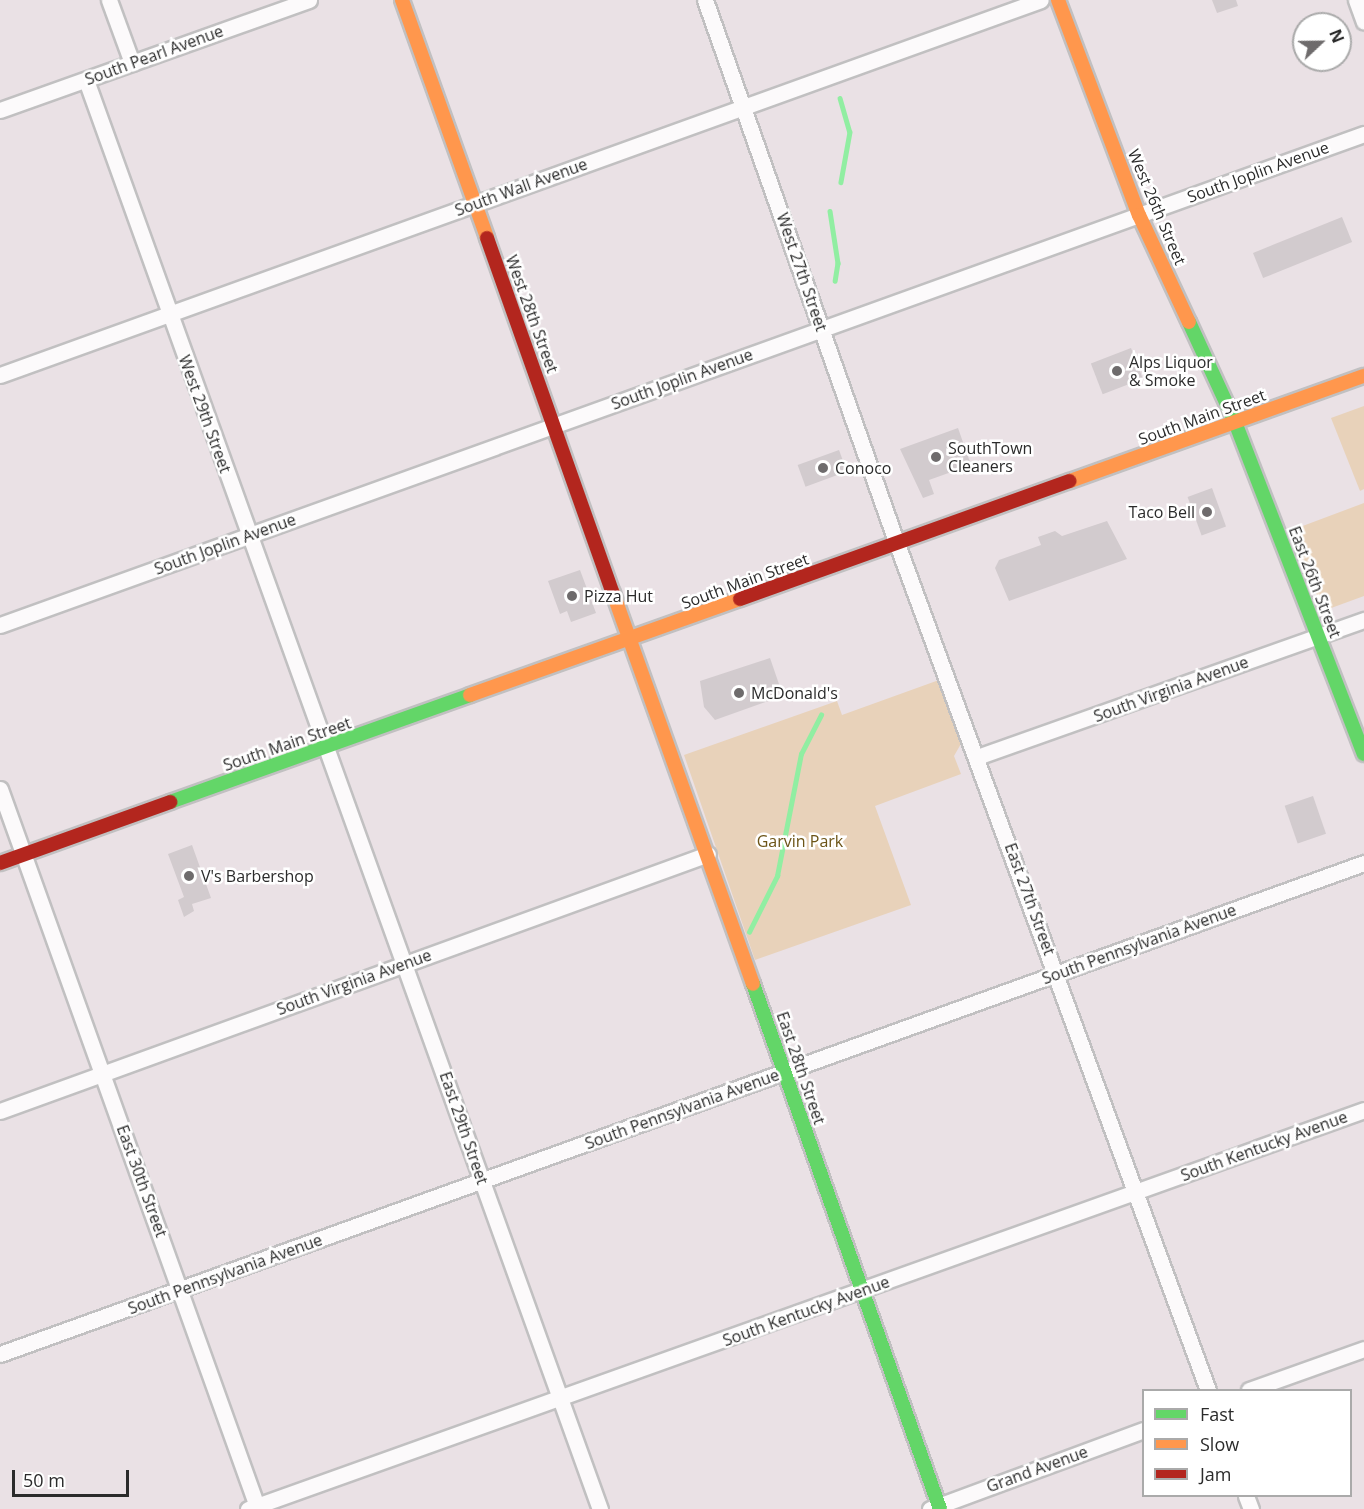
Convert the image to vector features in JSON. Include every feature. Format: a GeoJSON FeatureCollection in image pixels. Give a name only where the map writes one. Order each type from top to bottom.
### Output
{"type":"FeatureCollection","features":[{"type":"Feature","properties":{"kind":"street"},"geometry":{"type":"LineString","coordinates":[[109,0],[132,63]]}},
{"type":"Feature","properties":{"kind":"street","name":"South Pearl Avenue"},"geometry":{"type":"LineString","coordinates":[[0,110],[309,0]]}},
{"type":"Feature","properties":{"kind":"street","name":"West 28th Street"},"geometry":{"type":"LineString","coordinates":[[402,0],[631,639]]}},
{"type":"Feature","properties":{"kind":"street","name":"West 27th Street"},"geometry":{"type":"LineString","coordinates":[[705,0],[897,544]]}},
{"type":"Feature","properties":{"kind":"street","name":"South Wall Avenue"},"geometry":{"type":"LineString","coordinates":[[0,375],[1041,0]]}},
{"type":"Feature","properties":{"kind":"street","name":"West 26th Street"},"geometry":{"type":"LineString","coordinates":[[1058,0],[1139,215],[1235,422]]}},
{"type":"Feature","properties":{"kind":"street"},"geometry":{"type":"LineString","coordinates":[[1356,0],[1364,22]]}},
{"type":"Feature","properties":{"kind":"street","name":"West 29th Street"},"geometry":{"type":"LineString","coordinates":[[86,80],[327,748]]}},
{"type":"Feature","properties":{"kind":"street","name":"South Joplin Avenue"},"geometry":{"type":"LineString","coordinates":[[0,626],[1364,134]]}},
{"type":"Feature","properties":{"kind":"street","name":"South Main Street"},"geometry":{"type":"LineString","coordinates":[[0,863],[1364,376]]}},
{"type":"Feature","properties":{"kind":"street","name":"East 26th Street"},"geometry":{"type":"LineString","coordinates":[[1235,422],[1364,754]]}},
{"type":"Feature","properties":{"kind":"street","name":"East 27th Street"},"geometry":{"type":"LineString","coordinates":[[897,544],[1058,974],[1208,1389]]}},
{"type":"Feature","properties":{"kind":"street","name":"South Virginia Avenue"},"geometry":{"type":"LineString","coordinates":[[977,757],[1364,620]]}},
{"type":"Feature","properties":{"kind":"street","name":"East 28th Street"},"geometry":{"type":"LineString","coordinates":[[631,639],[862,1291],[936,1508]]}},
{"type":"Feature","properties":{"kind":"street","name":"East 29th Street"},"geometry":{"type":"LineString","coordinates":[[327,748],[600,1509]]}},
{"type":"Feature","properties":{"kind":"street","name":"East 30th Street"},"geometry":{"type":"LineString","coordinates":[[0,789],[181,1290],[254,1508]]}},
{"type":"Feature","properties":{"kind":"street","name":"South Virginia Avenue"},"geometry":{"type":"LineString","coordinates":[[0,1111],[708,854]]}},
{"type":"Feature","properties":{"kind":"street","name":"South Pennsylvania Avenue"},"geometry":{"type":"LineString","coordinates":[[0,1354],[1364,863]]}},
{"type":"Feature","properties":{"kind":"street","name":"South Kentucky Avenue"},"geometry":{"type":"LineString","coordinates":[[254,1508],[1364,1110]]}},
{"type":"Feature","properties":{"kind":"street"},"geometry":{"type":"LineString","coordinates":[[1252,1389],[1364,1348]]}},
{"type":"Feature","properties":{"kind":"street","name":"Grand Avenue"},"geometry":{"type":"LineString","coordinates":[[936,1508],[1142,1430]]}},
{"type":"Feature","properties":{"kind":"green space"},"geometry":{"type":"Polygon","coordinates":[[[1364,406],[1364,489],[1360,491],[1331,418],[1364,406]]]}},
{"type":"Feature","properties":{"kind":"green space"},"geometry":{"type":"Polygon","coordinates":[[[1364,503],[1364,596],[1323,611],[1292,530],[1364,503]]]}},
{"type":"Feature","properties":{"kind":"green space","name":"Garvin Park"},"geometry":{"type":"Polygon","coordinates":[[[939,680],[962,742],[954,756],[961,774],[875,806],[911,905],[755,960],[684,755],[837,701],[842,715],[939,680]]]}},
{"type":"Feature","properties":{"kind":"building"},"geometry":{"type":"Polygon","coordinates":[[[1212,0],[1236,0],[1238,6],[1217,13],[1212,0]]]}},
{"type":"Feature","properties":{"kind":"building"},"geometry":{"type":"Polygon","coordinates":[[[1342,217],[1352,242],[1263,278],[1253,253],[1342,217]]]}},
{"type":"Feature","properties":{"kind":"building","name":"Alps Liquor & Smoke"},"geometry":{"type":"Polygon","coordinates":[[[1131,348],[1143,379],[1103,394],[1091,363],[1131,348]]]}},
{"type":"Feature","properties":{"kind":"building","name":"SouthTown Cleaners"},"geometry":{"type":"Polygon","coordinates":[[[958,428],[971,465],[929,480],[934,494],[923,498],[900,449],[958,428]]]}},
{"type":"Feature","properties":{"kind":"building","name":"Conoco"},"geometry":{"type":"Polygon","coordinates":[[[839,450],[847,472],[806,487],[798,465],[839,450]]]}},
{"type":"Feature","properties":{"kind":"building","name":"Taco Bell"},"geometry":{"type":"Polygon","coordinates":[[[1212,488],[1226,527],[1202,535],[1188,497],[1212,488]]]}},
{"type":"Feature","properties":{"kind":"building"},"geometry":{"type":"Polygon","coordinates":[[[1107,521],[1127,559],[1009,601],[995,568],[999,560],[1041,545],[1038,537],[1055,531],[1062,536],[1107,521]]]}},
{"type":"Feature","properties":{"kind":"building","name":"Pizza Hut"},"geometry":{"type":"Polygon","coordinates":[[[580,570],[596,613],[571,622],[567,611],[560,614],[548,581],[580,570]]]}},
{"type":"Feature","properties":{"kind":"building","name":"McDonald's"},"geometry":{"type":"Polygon","coordinates":[[[770,658],[780,687],[777,698],[715,720],[704,707],[700,681],[770,658]]]}},
{"type":"Feature","properties":{"kind":"building"},"geometry":{"type":"Polygon","coordinates":[[[1313,796],[1326,834],[1298,844],[1285,806],[1313,796]]]}},
{"type":"Feature","properties":{"kind":"building","name":"V's Barbershop"},"geometry":{"type":"Polygon","coordinates":[[[192,845],[211,898],[192,904],[194,911],[184,917],[178,900],[184,897],[168,854],[192,845]]]}},
{"type":"Feature","properties":{"kind":"waterway"},"geometry":{"type":"LineString","coordinates":[[840,98],[850,132],[841,182]]}},
{"type":"Feature","properties":{"kind":"waterway"},"geometry":{"type":"LineString","coordinates":[[830,211],[838,263],[835,281]]}},
{"type":"Feature","properties":{"kind":"waterway"},"geometry":{"type":"LineString","coordinates":[[749,932],[777,876],[801,754],[821,715]]}},
{"type":"Feature","properties":{"kind":"traffic: fast"},"geometry":{"type":"LineString","coordinates":[[1189,322],[1235,422],[1364,754]]}},
{"type":"Feature","properties":{"kind":"traffic: fast"},"geometry":{"type":"LineString","coordinates":[[170,802],[470,695]]}},
{"type":"Feature","properties":{"kind":"traffic: fast"},"geometry":{"type":"LineString","coordinates":[[753,984],[940,1509]]}},
{"type":"Feature","properties":{"kind":"traffic: slow"},"geometry":{"type":"LineString","coordinates":[[402,0],[487,238]]}},
{"type":"Feature","properties":{"kind":"traffic: slow"},"geometry":{"type":"LineString","coordinates":[[1058,0],[1139,215],[1189,322]]}},
{"type":"Feature","properties":{"kind":"traffic: slow"},"geometry":{"type":"LineString","coordinates":[[1070,481],[1364,376]]}},
{"type":"Feature","properties":{"kind":"traffic: slow"},"geometry":{"type":"LineString","coordinates":[[613,593],[753,984]]}},
{"type":"Feature","properties":{"kind":"traffic: slow"},"geometry":{"type":"LineString","coordinates":[[470,695],[740,599]]}},
{"type":"Feature","properties":{"kind":"traffic: jam"},"geometry":{"type":"LineString","coordinates":[[487,238],[613,593]]}},
{"type":"Feature","properties":{"kind":"traffic: jam"},"geometry":{"type":"LineString","coordinates":[[740,599],[1070,481]]}},
{"type":"Feature","properties":{"kind":"traffic: jam"},"geometry":{"type":"LineString","coordinates":[[0,863],[170,802]]}},
{"type":"Feature","properties":{"kind":"place","name":"Alps Liquor & Smoke"},"geometry":{"type":"Point","coordinates":[1117,371]}},
{"type":"Feature","properties":{"kind":"place","name":"SouthTown Cleaners"},"geometry":{"type":"Point","coordinates":[936,457]}},
{"type":"Feature","properties":{"kind":"place","name":"Conoco"},"geometry":{"type":"Point","coordinates":[823,468]}},
{"type":"Feature","properties":{"kind":"place","name":"Taco Bell"},"geometry":{"type":"Point","coordinates":[1207,512]}},
{"type":"Feature","properties":{"kind":"place","name":"Pizza Hut"},"geometry":{"type":"Point","coordinates":[572,596]}},
{"type":"Feature","properties":{"kind":"place","name":"McDonald's"},"geometry":{"type":"Point","coordinates":[739,693]}},
{"type":"Feature","properties":{"kind":"place","name":"V's Barbershop"},"geometry":{"type":"Point","coordinates":[189,876]}}]}
